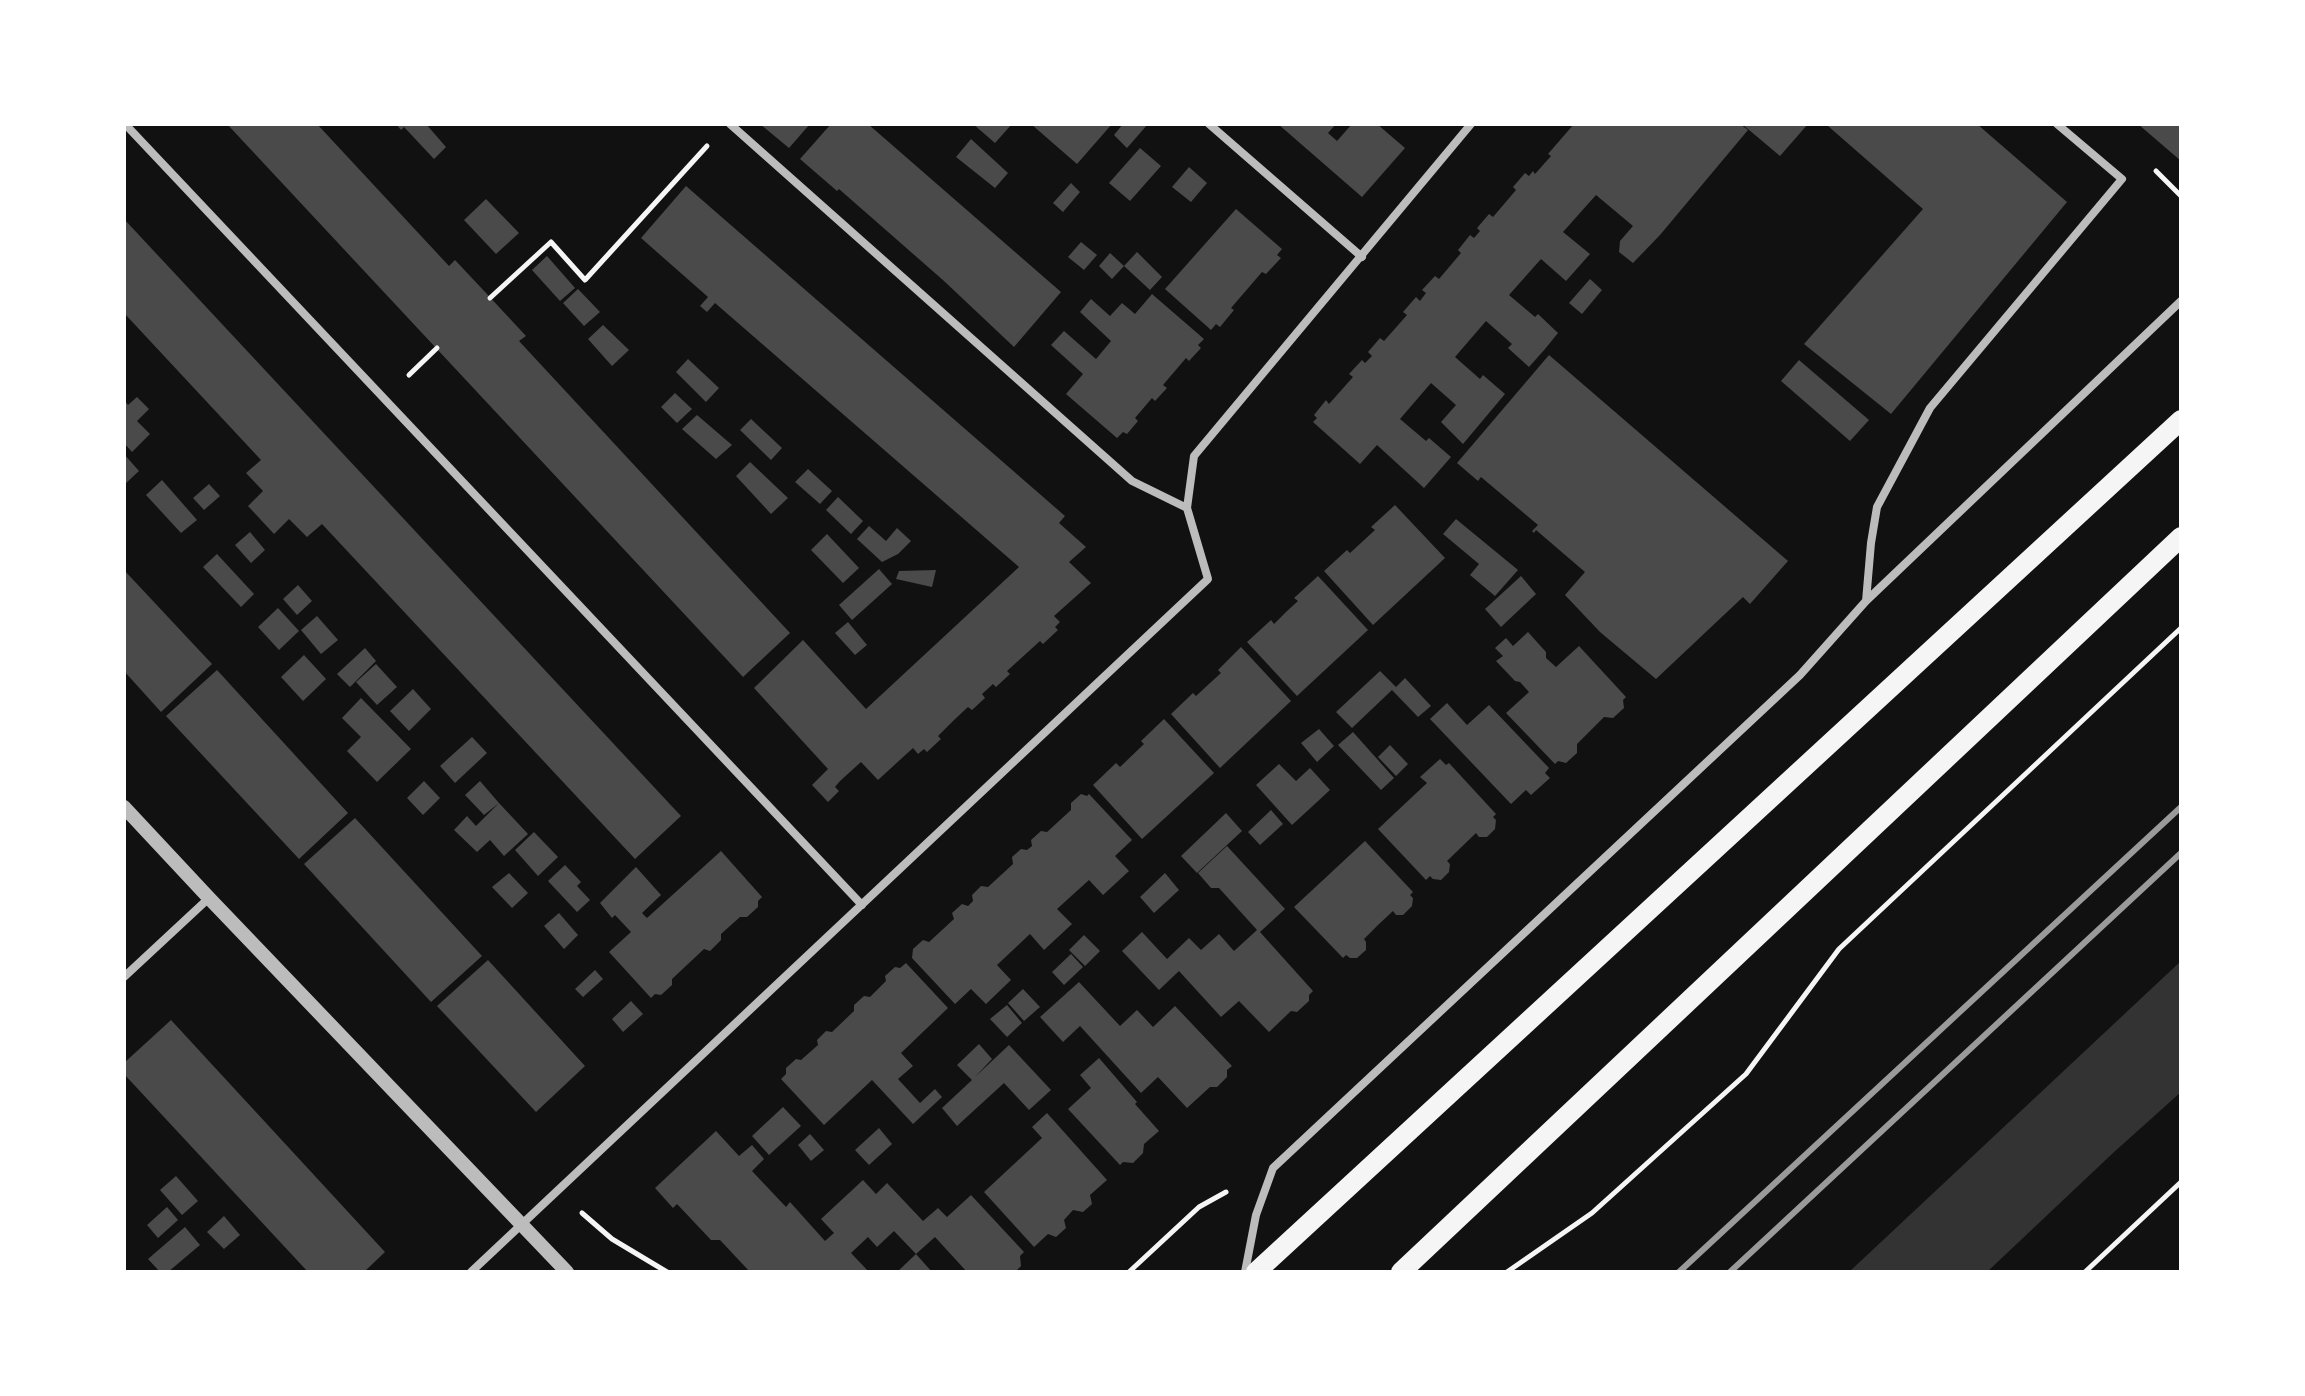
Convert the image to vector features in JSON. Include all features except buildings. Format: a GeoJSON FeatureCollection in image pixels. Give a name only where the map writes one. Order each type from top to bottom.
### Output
{"type":"FeatureCollection","features":[{"type":"Feature","properties":{"kind":"main road"},"geometry":{"type":"LineString","coordinates":[[1256,1272],[2181,420]]}},
{"type":"Feature","properties":{"kind":"main road"},"geometry":{"type":"LineString","coordinates":[[1401,1272],[2181,537]]}},
{"type":"Feature","properties":{"kind":"street"},"geometry":{"type":"LineString","coordinates":[[125,124],[862,905]]}},
{"type":"Feature","properties":{"kind":"street"},"geometry":{"type":"LineString","coordinates":[[730,124],[1132,481],[1187,508]]}},
{"type":"Feature","properties":{"kind":"street"},"geometry":{"type":"LineString","coordinates":[[1209,124],[1362,257]]}},
{"type":"Feature","properties":{"kind":"street"},"geometry":{"type":"LineString","coordinates":[[471,1272],[1208,579],[1187,508],[1194,456],[1471,124]]}},
{"type":"Feature","properties":{"kind":"street"},"geometry":{"type":"LineString","coordinates":[[1866,601],[1877,507],[1930,408],[2122,179],[2057,124]]}},
{"type":"Feature","properties":{"kind":"street"},"geometry":{"type":"LineString","coordinates":[[1245,1272],[1256,1215],[1273,1168],[1800,675],[1866,601],[2181,301]]}},
{"type":"Feature","properties":{"kind":"street"},"geometry":{"type":"LineString","coordinates":[[124,807],[567,1272]]}},
{"type":"Feature","properties":{"kind":"street"},"geometry":{"type":"LineString","coordinates":[[124,977],[209,898]]}},
{"type":"Feature","properties":{"kind":"path"},"geometry":{"type":"LineString","coordinates":[[490,298],[551,242],[585,280],[717,135]]}},
{"type":"Feature","properties":{"kind":"path"},"geometry":{"type":"LineString","coordinates":[[2156,171],[2181,196]]}},
{"type":"Feature","properties":{"kind":"path"},"geometry":{"type":"LineString","coordinates":[[1507,1272],[1592,1213],[1746,1074],[1839,949],[2181,628]]}},
{"type":"Feature","properties":{"kind":"path"},"geometry":{"type":"LineString","coordinates":[[1129,1272],[1199,1207],[1273,1168]]}},
{"type":"Feature","properties":{"kind":"path"},"geometry":{"type":"LineString","coordinates":[[2085,1272],[2181,1182]]}},
{"type":"Feature","properties":{"kind":"path"},"geometry":{"type":"LineString","coordinates":[[557,1192],[612,1239],[667,1272]]}},
{"type":"Feature","properties":{"kind":"shaded area"},"geometry":{"type":"Polygon","coordinates":[[[2181,961],[2181,1092],[1987,1272],[1849,1272],[2181,961]]]}},
{"type":"Feature","properties":{"kind":"railway"},"geometry":{"type":"LineString","coordinates":[[1679,1272],[2181,807]]}},
{"type":"Feature","properties":{"kind":"railway"},"geometry":{"type":"LineString","coordinates":[[1730,1272],[2181,853]]}}]}
